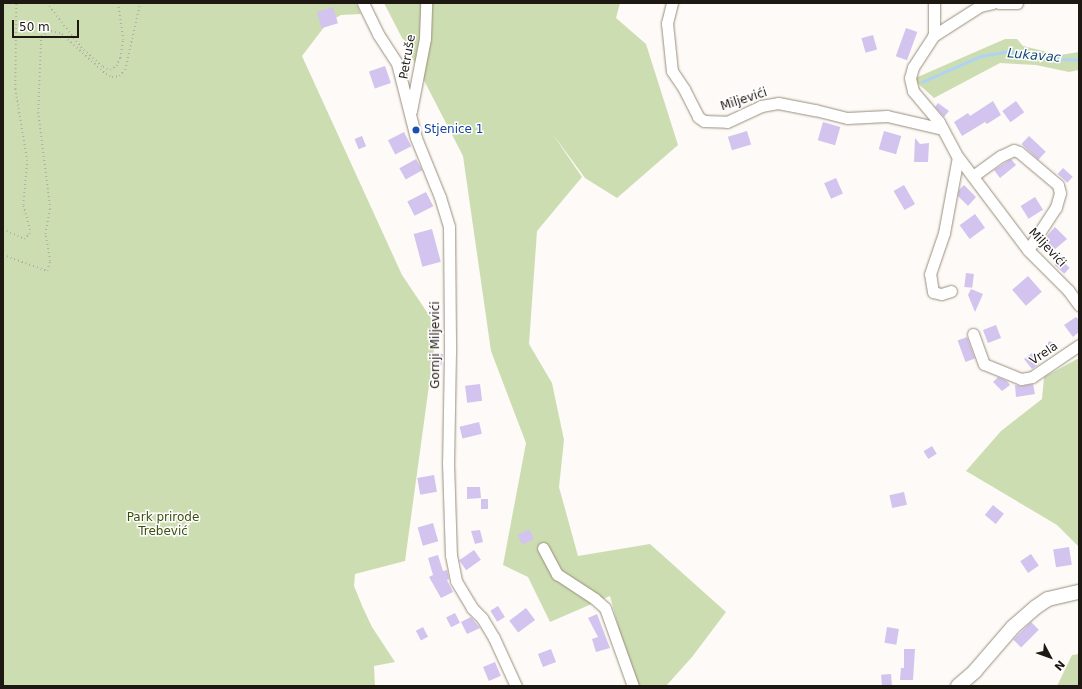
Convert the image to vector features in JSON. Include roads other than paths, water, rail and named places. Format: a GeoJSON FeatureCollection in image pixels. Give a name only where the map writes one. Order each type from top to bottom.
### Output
{"type":"FeatureCollection","features":[{"type":"Feature","properties":{"kind":"main road"},"geometry":{"type":"LineString","coordinates":[[958,686],[975,671],[1013,627],[1036,607],[1048,599],[1079,592]]}},
{"type":"Feature","properties":{"kind":"street","name":"Gornji Miljevići"},"geometry":{"type":"LineString","coordinates":[[362,3],[378,34],[397,63],[416,138],[440,198],[449,227],[450,352],[448,462],[451,555],[456,581],[472,608],[482,618],[494,638],[516,686]]}},
{"type":"Feature","properties":{"kind":"street","name":"Petruše"},"geometry":{"type":"LineString","coordinates":[[410,116],[425,38],[426,3]]}},
{"type":"Feature","properties":{"kind":"street","name":"Miljevići"},"geometry":{"type":"LineString","coordinates":[[672,3],[667,23],[672,71],[684,89],[698,117],[704,121],[727,122],[761,106],[778,103],[847,118],[887,116],[943,129]]}},
{"type":"Feature","properties":{"kind":"street","name":"Miljevići"},"geometry":{"type":"LineString","coordinates":[[934,3],[934,35],[914,67],[910,82],[913,91],[934,115],[958,157],[1028,250],[1068,290],[1079,305]]}},
{"type":"Feature","properties":{"kind":"street"},"geometry":{"type":"LineString","coordinates":[[933,36],[980,6],[993,3]]}},
{"type":"Feature","properties":{"kind":"street"},"geometry":{"type":"LineString","coordinates":[[999,3],[1017,3]]}},
{"type":"Feature","properties":{"kind":"street"},"geometry":{"type":"LineString","coordinates":[[973,176],[1001,156],[1014,150],[1019,152],[1058,185],[1060,193],[1056,207],[1028,250]]}},
{"type":"Feature","properties":{"kind":"street"},"geometry":{"type":"LineString","coordinates":[[951,291],[941,294],[933,292],[930,274],[944,233],[958,157]]}},
{"type":"Feature","properties":{"kind":"street","name":"Vrela"},"geometry":{"type":"LineString","coordinates":[[973,334],[984,364],[1021,379],[1032,377],[1079,346]]}},
{"type":"Feature","properties":{"kind":"street"},"geometry":{"type":"LineString","coordinates":[[543,548],[557,574],[595,599],[605,608],[633,686]]}},
{"type":"Feature","properties":{"kind":"waterway","name":"Lukavac"},"geometry":{"type":"LineString","coordinates":[[922,82],[981,56],[1008,51],[1046,58],[1079,60]]}},
{"type":"Feature","properties":{"kind":"place","name":"Stjenice 1"},"geometry":{"type":"Point","coordinates":[416,130]}},
{"type":"Feature","properties":{"kind":"park label","name":"Park prirode Trebević"},"geometry":{"type":"Point","coordinates":[163,525]}}]}
